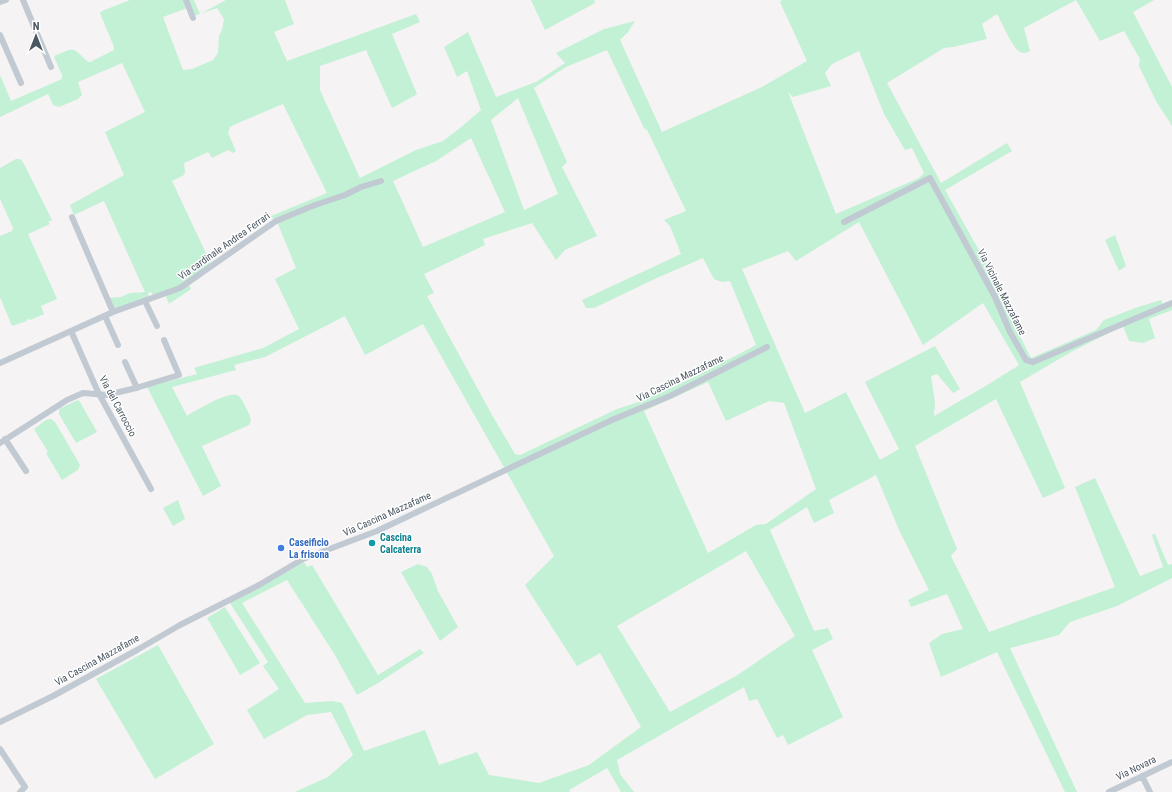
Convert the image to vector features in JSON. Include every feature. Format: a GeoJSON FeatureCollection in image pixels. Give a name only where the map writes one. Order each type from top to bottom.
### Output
{"type":"FeatureCollection","features":[{"type":"Feature","properties":{"kind":"street"},"geometry":{"type":"LineString","coordinates":[[0,2],[6,0]]}},
{"type":"Feature","properties":{"kind":"street"},"geometry":{"type":"LineString","coordinates":[[23,0],[51,67]]}},
{"type":"Feature","properties":{"kind":"street"},"geometry":{"type":"LineString","coordinates":[[186,0],[193,18]]}},
{"type":"Feature","properties":{"kind":"street"},"geometry":{"type":"LineString","coordinates":[[0,34],[21,83]]}},
{"type":"Feature","properties":{"kind":"street","name":"Via Vicinale Mazzafame"},"geometry":{"type":"LineString","coordinates":[[844,222],[930,178],[995,296],[1010,332],[1026,360],[1034,362],[1172,303]]}},
{"type":"Feature","properties":{"kind":"street","name":"Via cardinale Andrea Ferrari"},"geometry":{"type":"LineString","coordinates":[[0,363],[114,312],[183,287],[276,221],[315,204],[345,195],[361,187],[381,181]]}},
{"type":"Feature","properties":{"kind":"street"},"geometry":{"type":"LineString","coordinates":[[72,217],[114,312]]}},
{"type":"Feature","properties":{"kind":"street"},"geometry":{"type":"LineString","coordinates":[[145,301],[157,326]]}},
{"type":"Feature","properties":{"kind":"street"},"geometry":{"type":"LineString","coordinates":[[105,316],[118,345]]}},
{"type":"Feature","properties":{"kind":"street","name":"Via del Carroccio"},"geometry":{"type":"LineString","coordinates":[[71,331],[99,394],[151,489]]}},
{"type":"Feature","properties":{"kind":"street"},"geometry":{"type":"LineString","coordinates":[[26,471],[3,441],[71,398],[83,393],[107,395],[137,388],[179,375],[164,340]]}},
{"type":"Feature","properties":{"kind":"street","name":"Via Cascina Mazzafame"},"geometry":{"type":"LineString","coordinates":[[0,722],[131,653],[180,625],[259,585],[303,559],[377,531],[612,420],[670,396],[767,347]]}},
{"type":"Feature","properties":{"kind":"street"},"geometry":{"type":"LineString","coordinates":[[126,362],[137,388]]}},
{"type":"Feature","properties":{"kind":"street"},"geometry":{"type":"LineString","coordinates":[[0,749],[23,790]]}},
{"type":"Feature","properties":{"kind":"street","name":"Via Novara"},"geometry":{"type":"LineString","coordinates":[[1109,792],[1172,762]]}},
{"type":"Feature","properties":{"kind":"street"},"geometry":{"type":"LineString","coordinates":[[1142,776],[1150,792]]}},
{"type":"Feature","properties":{"kind":"green space"},"geometry":{"type":"Polygon","coordinates":[[[130,0],[194,0],[200,14],[226,0],[285,0],[294,24],[274,32],[287,61],[416,14],[420,22],[392,34],[417,94],[396,106],[392,108],[366,50],[320,66],[320,90],[360,178],[416,150],[443,141],[481,110],[467,71],[457,77],[444,47],[468,32],[496,97],[536,82],[565,63],[556,53],[604,29],[635,21],[628,32],[620,40],[662,132],[762,87],[807,61],[780,2],[782,0],[1076,0],[1024,28],[1030,51],[1028,52],[1020,52],[1016,48],[997,14],[982,24],[987,39],[944,48],[887,83],[941,183],[1007,143],[1012,151],[945,190],[1002,291],[1001,299],[1031,358],[1096,330],[1104,320],[1138,307],[1161,300],[1165,308],[1172,305],[1172,310],[1149,319],[1155,338],[1143,343],[1129,341],[1123,326],[1071,352],[1020,382],[1065,488],[1043,498],[996,399],[915,446],[957,549],[951,556],[989,632],[1115,587],[1075,487],[1095,478],[1140,576],[1163,567],[1152,535],[1155,534],[1168,565],[1172,564],[1172,578],[1117,606],[1070,622],[1059,635],[1010,648],[1077,792],[1065,792],[997,652],[941,677],[929,643],[942,634],[963,629],[947,594],[911,607],[908,600],[929,590],[900,532],[876,475],[829,500],[834,513],[814,523],[807,507],[770,530],[814,631],[828,628],[833,639],[812,650],[843,717],[788,745],[783,735],[777,738],[757,699],[749,701],[744,687],[617,760],[620,774],[634,792],[621,792],[607,768],[569,790],[570,792],[295,792],[328,777],[353,755],[331,712],[307,715],[264,739],[247,710],[279,689],[263,666],[268,662],[230,603],[304,562],[307,567],[312,565],[378,675],[420,649],[424,653],[357,695],[335,655],[287,580],[242,603],[305,703],[332,701],[342,703],[364,751],[425,730],[439,765],[477,752],[489,775],[539,783],[589,765],[641,727],[600,653],[577,666],[525,585],[554,556],[423,324],[365,355],[345,316],[265,357],[234,365],[236,370],[172,387],[187,416],[212,402],[227,396],[237,395],[240,397],[250,416],[251,421],[249,425],[202,446],[221,486],[203,496],[147,387],[197,374],[194,368],[263,348],[299,329],[275,279],[296,268],[278,224],[271,216],[327,193],[283,104],[230,127],[228,133],[236,151],[233,153],[228,150],[212,158],[208,152],[184,163],[184,175],[172,181],[211,264],[187,282],[191,289],[169,304],[164,292],[153,296],[151,292],[148,293],[149,298],[115,309],[108,298],[121,297],[130,293],[145,292],[104,201],[74,215],[70,205],[124,175],[105,132],[145,112],[122,63],[78,82],[82,95],[78,99],[59,107],[53,105],[48,94],[0,117],[0,75],[11,101],[62,79],[62,75],[54,57],[56,55],[74,50],[90,62],[114,50],[100,13],[130,0]],[[190,7],[163,17],[183,70],[192,69],[213,60],[218,53],[219,36],[224,19],[217,8],[194,16],[190,7]],[[607,50],[566,67],[534,88],[567,162],[562,167],[597,236],[565,250],[556,260],[532,223],[483,239],[485,245],[424,274],[434,293],[427,296],[492,415],[515,454],[520,455],[617,409],[639,402],[699,375],[756,345],[730,281],[722,282],[714,279],[703,258],[594,308],[586,308],[582,300],[681,254],[670,226],[664,220],[686,211],[607,50]],[[859,51],[832,64],[825,73],[831,86],[793,97],[788,92],[836,214],[919,178],[924,173],[912,148],[905,150],[884,114],[859,51]],[[518,98],[491,120],[524,210],[558,194],[518,98]],[[471,138],[436,161],[393,181],[423,247],[505,212],[471,138]],[[859,222],[796,261],[788,251],[742,269],[805,413],[846,392],[880,460],[899,449],[865,382],[935,346],[960,389],[953,393],[937,374],[931,376],[935,403],[934,416],[1019,365],[983,303],[923,345],[859,222]],[[708,382],[644,411],[708,553],[756,525],[766,524],[816,489],[784,403],[769,401],[726,421],[708,382]],[[746,551],[617,626],[670,712],[736,676],[795,636],[746,551]]]}},
{"type":"Feature","properties":{"kind":"green space"},"geometry":{"type":"Polygon","coordinates":[[[531,0],[594,0],[595,3],[545,30],[531,0]]]}},
{"type":"Feature","properties":{"kind":"green space"},"geometry":{"type":"Polygon","coordinates":[[[1076,0],[1154,0],[1133,12],[1172,87],[1172,126],[1156,101],[1139,66],[1140,59],[1124,31],[1100,41],[1076,0]]]}},
{"type":"Feature","properties":{"kind":"green space"},"geometry":{"type":"Polygon","coordinates":[[[16,159],[20,159],[23,162],[52,220],[48,222],[50,224],[28,234],[57,299],[41,306],[44,314],[12,326],[0,297],[0,236],[12,231],[13,228],[0,199],[0,168],[16,159]]]}},
{"type":"Feature","properties":{"kind":"green space"},"geometry":{"type":"Polygon","coordinates":[[[1115,235],[1126,266],[1119,271],[1105,240],[1115,235]]]}},
{"type":"Feature","properties":{"kind":"green space"},"geometry":{"type":"Polygon","coordinates":[[[78,400],[97,432],[76,443],[59,414],[59,409],[78,400]]]}},
{"type":"Feature","properties":{"kind":"green space"},"geometry":{"type":"Polygon","coordinates":[[[51,419],[55,422],[80,465],[78,470],[62,480],[46,453],[48,452],[34,429],[46,420],[51,419]]]}},
{"type":"Feature","properties":{"kind":"green space"},"geometry":{"type":"Polygon","coordinates":[[[178,500],[185,519],[173,526],[163,508],[178,500]]]}},
{"type":"Feature","properties":{"kind":"green space"},"geometry":{"type":"Polygon","coordinates":[[[418,564],[427,567],[432,574],[438,591],[458,627],[440,641],[401,572],[418,564]]]}},
{"type":"Feature","properties":{"kind":"green space"},"geometry":{"type":"Polygon","coordinates":[[[225,607],[260,663],[240,675],[207,618],[225,607]]]}},
{"type":"Feature","properties":{"kind":"green space"},"geometry":{"type":"Polygon","coordinates":[[[158,645],[214,744],[155,779],[96,679],[158,645]]]}},
{"type":"Feature","properties":{"kind":"place","name":"Cascina Calcaterra"},"geometry":{"type":"Point","coordinates":[372,543]}},
{"type":"Feature","properties":{"kind":"place","name":"Caseificio La frisona"},"geometry":{"type":"Point","coordinates":[281,548]}}]}
